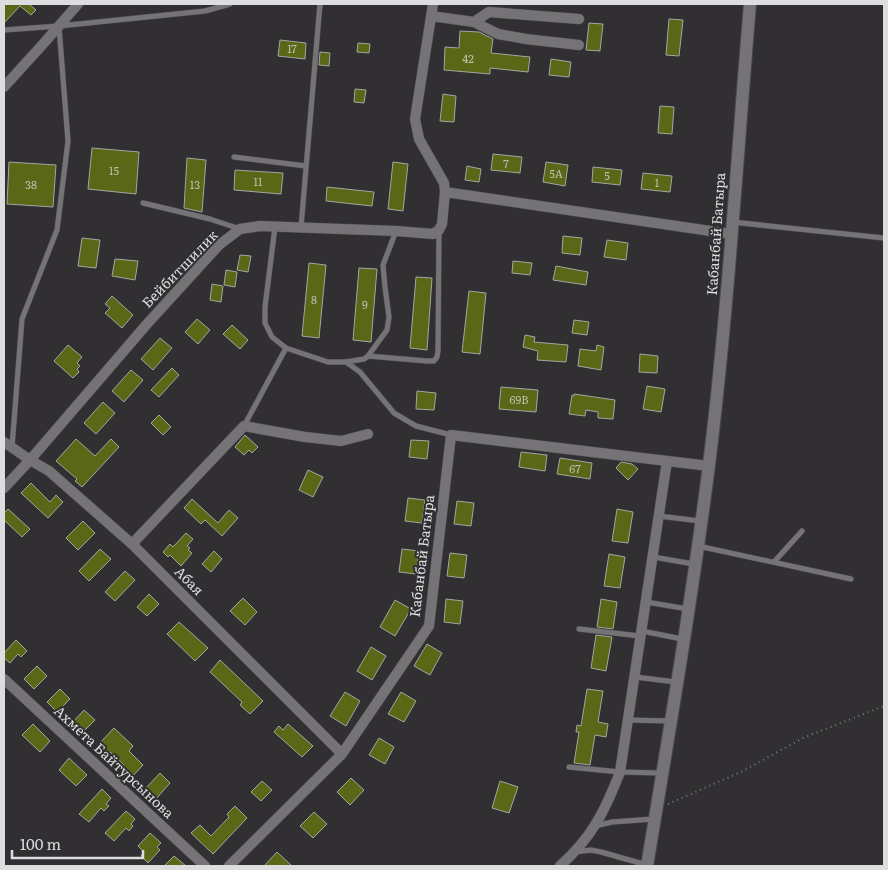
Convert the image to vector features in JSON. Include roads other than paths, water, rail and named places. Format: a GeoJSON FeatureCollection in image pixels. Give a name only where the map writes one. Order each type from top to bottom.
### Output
{"type":"FeatureCollection","features":[{"type":"Feature","properties":{"kind":"main road","name":"Кабанбай Батыра"},"geometry":{"type":"LineString","coordinates":[[647,866],[684,639],[709,466],[722,348],[750,4]]}},
{"type":"Feature","properties":{"kind":"street"},"geometry":{"type":"LineString","coordinates":[[4,87],[78,4]]}},
{"type":"Feature","properties":{"kind":"street"},"geometry":{"type":"LineString","coordinates":[[240,229],[260,226],[433,234],[439,230],[442,224],[444,183],[419,139],[415,119],[433,4]]}},
{"type":"Feature","properties":{"kind":"street"},"geometry":{"type":"LineString","coordinates":[[474,22],[489,12],[579,19]]}},
{"type":"Feature","properties":{"kind":"street"},"geometry":{"type":"LineString","coordinates":[[432,16],[474,22],[498,34],[579,45]]}},
{"type":"Feature","properties":{"kind":"street"},"geometry":{"type":"LineString","coordinates":[[445,192],[732,228]]}},
{"type":"Feature","properties":{"kind":"street","name":"Бейбитшилик"},"geometry":{"type":"LineString","coordinates":[[4,488],[147,324],[219,245],[240,229]]}},
{"type":"Feature","properties":{"kind":"street"},"geometry":{"type":"LineString","coordinates":[[132,544],[244,426],[305,437],[342,441],[368,434]]}},
{"type":"Feature","properties":{"kind":"street"},"geometry":{"type":"LineString","coordinates":[[451,435],[709,466]]}},
{"type":"Feature","properties":{"kind":"street","name":"Кабанбай Батыра"},"geometry":{"type":"LineString","coordinates":[[230,866],[342,754],[429,626],[451,435]]}},
{"type":"Feature","properties":{"kind":"street","name":"Абая"},"geometry":{"type":"LineString","coordinates":[[8,444],[30,460],[49,470],[132,544],[342,754]]}},
{"type":"Feature","properties":{"kind":"street"},"geometry":{"type":"LineString","coordinates":[[560,866],[595,826],[620,772],[667,461]]}},
{"type":"Feature","properties":{"kind":"street","name":"Ахмета Байтурсынова"},"geometry":{"type":"LineString","coordinates":[[4,679],[205,866]]}},
{"type":"Feature","properties":{"kind":"lane"},"geometry":{"type":"LineString","coordinates":[[4,30],[205,11],[230,4]]}},
{"type":"Feature","properties":{"kind":"lane"},"geometry":{"type":"LineString","coordinates":[[301,228],[320,4]]}},
{"type":"Feature","properties":{"kind":"lane"},"geometry":{"type":"LineString","coordinates":[[8,444],[22,319],[58,230],[68,141],[59,26]]}},
{"type":"Feature","properties":{"kind":"lane"},"geometry":{"type":"LineString","coordinates":[[234,157],[306,166]]}},
{"type":"Feature","properties":{"kind":"lane"},"geometry":{"type":"LineString","coordinates":[[143,203],[210,219],[240,229]]}},
{"type":"Feature","properties":{"kind":"lane"},"geometry":{"type":"LineString","coordinates":[[275,227],[265,307],[265,323],[272,337],[286,348],[328,362],[364,359],[387,330],[389,317],[383,265],[396,231]]}},
{"type":"Feature","properties":{"kind":"lane"},"geometry":{"type":"LineString","coordinates":[[732,228],[884,238]]}},
{"type":"Feature","properties":{"kind":"lane"},"geometry":{"type":"LineString","coordinates":[[368,356],[427,361],[434,361],[437,357],[439,230]]}},
{"type":"Feature","properties":{"kind":"lane"},"geometry":{"type":"LineString","coordinates":[[244,426],[286,348]]}},
{"type":"Feature","properties":{"kind":"lane"},"geometry":{"type":"LineString","coordinates":[[346,362],[360,372],[394,413],[416,426],[451,435]]}},
{"type":"Feature","properties":{"kind":"lane"},"geometry":{"type":"LineString","coordinates":[[658,516],[701,521]]}},
{"type":"Feature","properties":{"kind":"lane"},"geometry":{"type":"LineString","coordinates":[[774,562],[802,531]]}},
{"type":"Feature","properties":{"kind":"lane"},"geometry":{"type":"LineString","coordinates":[[697,546],[851,579]]}},
{"type":"Feature","properties":{"kind":"lane"},"geometry":{"type":"LineString","coordinates":[[652,557],[694,564]]}},
{"type":"Feature","properties":{"kind":"lane"},"geometry":{"type":"LineString","coordinates":[[645,602],[688,609]]}},
{"type":"Feature","properties":{"kind":"lane"},"geometry":{"type":"LineString","coordinates":[[580,629],[684,639]]}},
{"type":"Feature","properties":{"kind":"lane"},"geometry":{"type":"LineString","coordinates":[[634,677],[677,682]]}},
{"type":"Feature","properties":{"kind":"lane"},"geometry":{"type":"LineString","coordinates":[[628,720],[671,721]]}},
{"type":"Feature","properties":{"kind":"lane"},"geometry":{"type":"LineString","coordinates":[[569,766],[620,772],[662,773]]}},
{"type":"Feature","properties":{"kind":"lane"},"geometry":{"type":"LineString","coordinates":[[595,826],[655,814]]}},
{"type":"Feature","properties":{"kind":"lane"},"geometry":{"type":"LineString","coordinates":[[574,852],[591,850],[647,866]]}}]}
